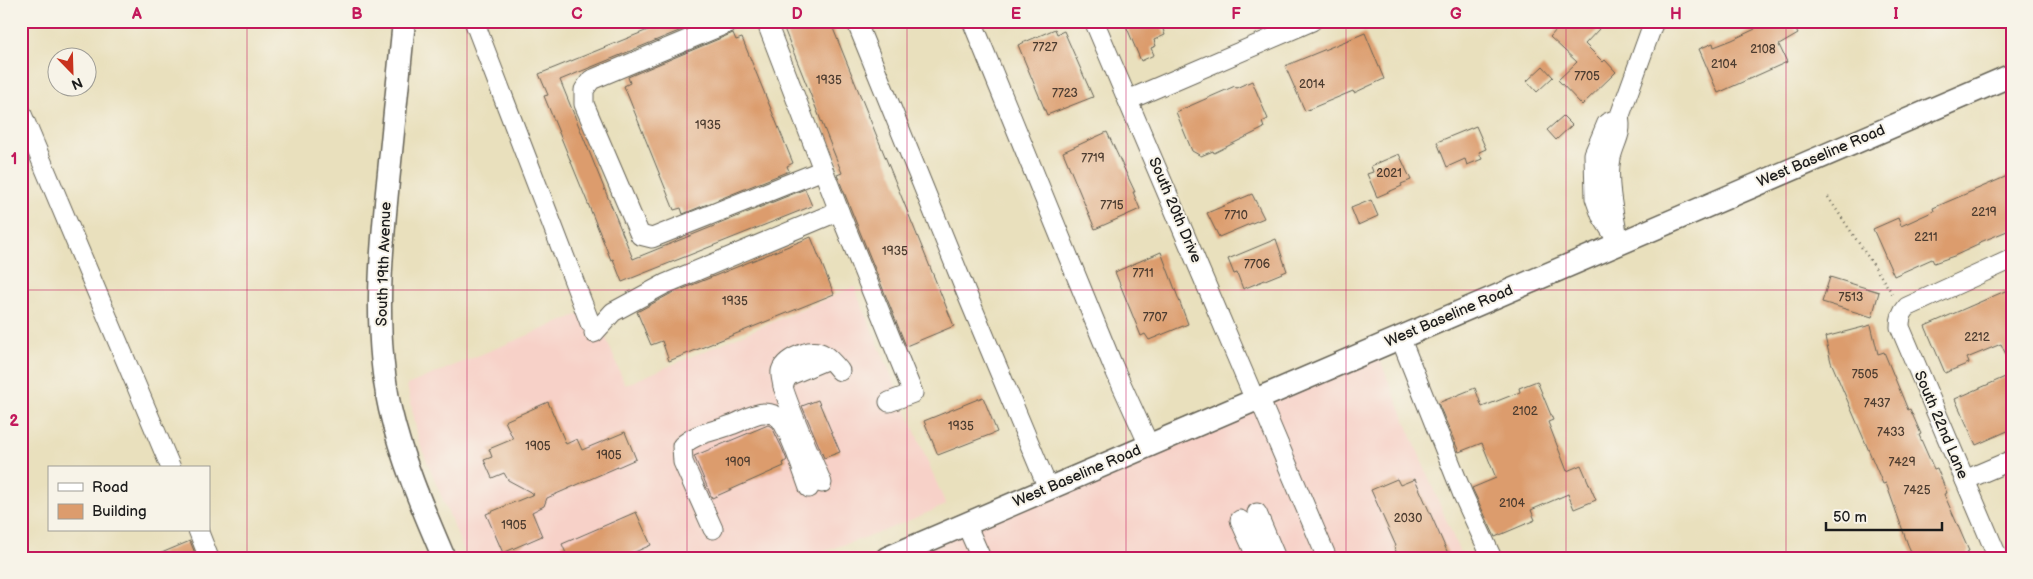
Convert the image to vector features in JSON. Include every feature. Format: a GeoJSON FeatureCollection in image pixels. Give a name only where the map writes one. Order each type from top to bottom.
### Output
{"type":"FeatureCollection","features":[{"type":"Feature","properties":{"kind":"main road","name":"South 19th Avenue"},"geometry":{"type":"LineString","coordinates":[[404,21],[380,269],[382,343],[390,407],[396,431],[415,490],[444,558]]}},
{"type":"Feature","properties":{"kind":"main road","name":"West Baseline Road"},"geometry":{"type":"LineString","coordinates":[[887,558],[2012,75]]}},
{"type":"Feature","properties":{"kind":"street"},"geometry":{"type":"LineString","coordinates":[[474,21],[592,328],[613,312],[649,292],[839,210]]}},
{"type":"Feature","properties":{"kind":"street"},"geometry":{"type":"LineString","coordinates":[[733,21],[591,80],[584,90],[584,104],[640,235],[652,238],[823,170]]}},
{"type":"Feature","properties":{"kind":"street"},"geometry":{"type":"LineString","coordinates":[[766,21],[823,170],[913,393],[889,402]]}},
{"type":"Feature","properties":{"kind":"street"},"geometry":{"type":"LineString","coordinates":[[856,21],[1048,488]]}},
{"type":"Feature","properties":{"kind":"street"},"geometry":{"type":"LineString","coordinates":[[972,21],[1113,366],[1149,445]]}},
{"type":"Feature","properties":{"kind":"street","name":"South 20th Drive"},"geometry":{"type":"LineString","coordinates":[[1094,21],[1327,558]]}},
{"type":"Feature","properties":{"kind":"street"},"geometry":{"type":"LineString","coordinates":[[1128,100],[1312,21]]}},
{"type":"Feature","properties":{"kind":"street"},"geometry":{"type":"LineString","coordinates":[[1619,243],[1603,156],[1622,128],[1619,118],[1654,21],[1656,21]]}},
{"type":"Feature","properties":{"kind":"street"},"geometry":{"type":"LineString","coordinates":[[21,112],[171,466]]}},
{"type":"Feature","properties":{"kind":"street","name":"South 22nd Lane"},"geometry":{"type":"LineString","coordinates":[[1998,558],[1900,327],[1900,318],[1907,307],[2012,259]]}},
{"type":"Feature","properties":{"kind":"street"},"geometry":{"type":"LineString","coordinates":[[1400,337],[1463,495],[1492,558]]}},
{"type":"Feature","properties":{"kind":"street"},"geometry":{"type":"LineString","coordinates":[[712,529],[683,462],[682,446],[690,438],[701,433],[733,425],[762,412],[773,414],[780,420],[816,486],[780,374],[782,368],[792,358],[813,351],[820,352],[834,364]]}},
{"type":"Feature","properties":{"kind":"street"},"geometry":{"type":"LineString","coordinates":[[1965,480],[2012,460]]}},
{"type":"Feature","properties":{"kind":"street"},"geometry":{"type":"LineString","coordinates":[[1249,517],[1257,558]]}},
{"type":"Feature","properties":{"kind":"street"},"geometry":{"type":"LineString","coordinates":[[1249,517],[1267,558]]}},
{"type":"Feature","properties":{"kind":"street"},"geometry":{"type":"LineString","coordinates":[[1249,517],[1276,558]]}},
{"type":"Feature","properties":{"kind":"street"},"geometry":{"type":"LineString","coordinates":[[966,524],[981,558]]}},
{"type":"Feature","properties":{"kind":"street"},"geometry":{"type":"LineString","coordinates":[[199,532],[210,558]]}},
{"type":"Feature","properties":{"kind":"path"},"geometry":{"type":"LineString","coordinates":[[1828,197],[1894,296]]}},
{"type":"Feature","properties":{"kind":"shaded area"},"geometry":{"type":"Polygon","coordinates":[[[854,287],[946,505],[879,533],[804,558],[467,558],[419,442],[407,385],[594,308],[625,385],[854,287]]]}},
{"type":"Feature","properties":{"kind":"shaded area"},"geometry":{"type":"Polygon","coordinates":[[[1375,348],[1462,558],[887,558],[1375,348]]]}},
{"type":"Feature","properties":{"kind":"building"},"geometry":{"type":"Polygon","coordinates":[[[670,21],[703,21],[560,80],[633,259],[805,189],[812,206],[622,282],[613,259],[611,260],[544,96],[548,95],[539,74],[670,21]]]}},
{"type":"Feature","properties":{"kind":"building"},"geometry":{"type":"Polygon","coordinates":[[[781,21],[830,21],[954,326],[906,346],[837,175],[842,173],[781,21]]]}},
{"type":"Feature","properties":{"kind":"building"},"geometry":{"type":"Polygon","coordinates":[[[1124,21],[1160,21],[1165,35],[1154,40],[1156,46],[1151,48],[1154,55],[1141,61],[1124,21]]]}},
{"type":"Feature","properties":{"kind":"building"},"geometry":{"type":"Polygon","coordinates":[[[1564,21],[1591,21],[1599,29],[1585,44],[1603,62],[1605,60],[1616,72],[1582,105],[1558,80],[1577,62],[1550,37],[1564,21]]]}},
{"type":"Feature","properties":{"kind":"building"},"geometry":{"type":"Polygon","coordinates":[[[1762,21],[1791,21],[1798,34],[1779,45],[1787,62],[1718,93],[1699,49],[1713,43],[1714,47],[1732,40],[1755,29],[1753,25],[1762,21]]]}},
{"type":"Feature","properties":{"kind":"building"},"geometry":{"type":"Polygon","coordinates":[[[1055,29],[1057,34],[1064,31],[1093,97],[1047,115],[1018,45],[1055,29]]]}},
{"type":"Feature","properties":{"kind":"building"},"geometry":{"type":"Polygon","coordinates":[[[733,33],[736,40],[742,38],[793,163],[787,166],[789,171],[683,214],[681,208],[674,210],[624,86],[630,83],[628,77],[733,33]]]}},
{"type":"Feature","properties":{"kind":"building"},"geometry":{"type":"Polygon","coordinates":[[[1365,33],[1384,79],[1354,93],[1353,91],[1305,111],[1285,66],[1365,33]]]}},
{"type":"Feature","properties":{"kind":"building"},"geometry":{"type":"Polygon","coordinates":[[[1543,66],[1553,77],[1537,92],[1527,81],[1543,66]]]}},
{"type":"Feature","properties":{"kind":"building"},"geometry":{"type":"Polygon","coordinates":[[[1252,81],[1268,119],[1262,122],[1264,128],[1214,153],[1213,151],[1201,156],[1192,151],[1176,112],[1235,86],[1236,88],[1252,81]]]}},
{"type":"Feature","properties":{"kind":"building"},"geometry":{"type":"Polygon","coordinates":[[[1563,116],[1572,125],[1556,140],[1547,130],[1563,116]]]}},
{"type":"Feature","properties":{"kind":"building"},"geometry":{"type":"Polygon","coordinates":[[[1476,126],[1486,149],[1479,152],[1482,159],[1467,165],[1465,159],[1447,167],[1437,142],[1476,126]]]}},
{"type":"Feature","properties":{"kind":"building"},"geometry":{"type":"Polygon","coordinates":[[[1107,132],[1135,192],[1133,192],[1140,209],[1095,229],[1063,152],[1107,132]]]}},
{"type":"Feature","properties":{"kind":"building"},"geometry":{"type":"Polygon","coordinates":[[[1399,154],[1411,180],[1377,197],[1367,174],[1373,172],[1371,166],[1399,154]]]}},
{"type":"Feature","properties":{"kind":"building"},"geometry":{"type":"Polygon","coordinates":[[[2012,174],[2012,229],[1978,243],[1978,245],[1954,256],[1934,263],[1932,259],[1894,276],[1873,229],[1898,218],[1901,226],[1934,211],[1933,208],[2012,174]]]}},
{"type":"Feature","properties":{"kind":"building"},"geometry":{"type":"Polygon","coordinates":[[[1252,194],[1264,218],[1219,237],[1207,213],[1252,194]]]}},
{"type":"Feature","properties":{"kind":"building"},"geometry":{"type":"Polygon","coordinates":[[[1371,200],[1378,216],[1358,225],[1351,208],[1371,200]]]}},
{"type":"Feature","properties":{"kind":"building"},"geometry":{"type":"Polygon","coordinates":[[[811,237],[834,294],[669,361],[662,341],[651,345],[637,312],[670,294],[811,237]]]}},
{"type":"Feature","properties":{"kind":"building"},"geometry":{"type":"Polygon","coordinates":[[[1276,239],[1287,271],[1243,289],[1237,273],[1234,274],[1228,259],[1276,239]]]}},
{"type":"Feature","properties":{"kind":"building"},"geometry":{"type":"Polygon","coordinates":[[[1161,252],[1188,324],[1149,340],[1145,334],[1141,336],[1115,272],[1161,252]]]}},
{"type":"Feature","properties":{"kind":"building"},"geometry":{"type":"Polygon","coordinates":[[[1830,277],[1879,292],[1872,317],[1822,302],[1830,277]]]}},
{"type":"Feature","properties":{"kind":"building"},"geometry":{"type":"Polygon","coordinates":[[[2012,288],[2012,367],[2001,344],[1967,358],[1969,363],[1945,373],[1925,326],[2012,288]]]}},
{"type":"Feature","properties":{"kind":"building"},"geometry":{"type":"Polygon","coordinates":[[[1871,325],[1878,354],[1884,352],[1908,410],[1910,409],[1921,434],[1919,435],[1934,469],[1937,468],[1947,493],[1944,494],[1969,551],[1967,552],[1970,558],[1914,558],[1908,545],[1886,483],[1883,484],[1831,362],[1825,337],[1871,325]]]}},
{"type":"Feature","properties":{"kind":"building"},"geometry":{"type":"Polygon","coordinates":[[[2012,374],[2012,429],[1976,445],[1955,399],[2012,374]]]}},
{"type":"Feature","properties":{"kind":"building"},"geometry":{"type":"Polygon","coordinates":[[[1537,381],[1553,420],[1548,422],[1567,471],[1581,465],[1596,500],[1574,509],[1568,494],[1531,510],[1535,520],[1495,537],[1472,488],[1496,478],[1482,443],[1459,452],[1438,403],[1475,388],[1482,407],[1520,392],[1519,388],[1537,381]]]}},
{"type":"Feature","properties":{"kind":"building"},"geometry":{"type":"Polygon","coordinates":[[[983,397],[997,432],[938,455],[924,421],[983,397]]]}},
{"type":"Feature","properties":{"kind":"building"},"geometry":{"type":"Polygon","coordinates":[[[818,400],[840,452],[824,458],[802,406],[818,400]]]}},
{"type":"Feature","properties":{"kind":"building"},"geometry":{"type":"Polygon","coordinates":[[[548,402],[566,444],[577,439],[582,450],[625,432],[636,459],[547,498],[544,506],[532,512],[542,536],[503,553],[486,514],[534,494],[508,480],[504,473],[492,478],[484,460],[492,457],[489,449],[513,439],[505,421],[548,402]]]}},
{"type":"Feature","properties":{"kind":"building"},"geometry":{"type":"Polygon","coordinates":[[[768,425],[772,427],[787,460],[783,463],[784,466],[712,498],[694,456],[768,425]]]}},
{"type":"Feature","properties":{"kind":"building"},"geometry":{"type":"Polygon","coordinates":[[[1397,479],[1400,485],[1415,479],[1450,558],[1399,558],[1394,547],[1396,546],[1371,490],[1397,479]]]}},
{"type":"Feature","properties":{"kind":"building"},"geometry":{"type":"Polygon","coordinates":[[[636,512],[651,545],[621,558],[568,558],[562,544],[636,512]]]}},
{"type":"Feature","properties":{"kind":"building"},"geometry":{"type":"Polygon","coordinates":[[[190,541],[197,558],[152,558],[152,557],[190,541]]]}}]}
